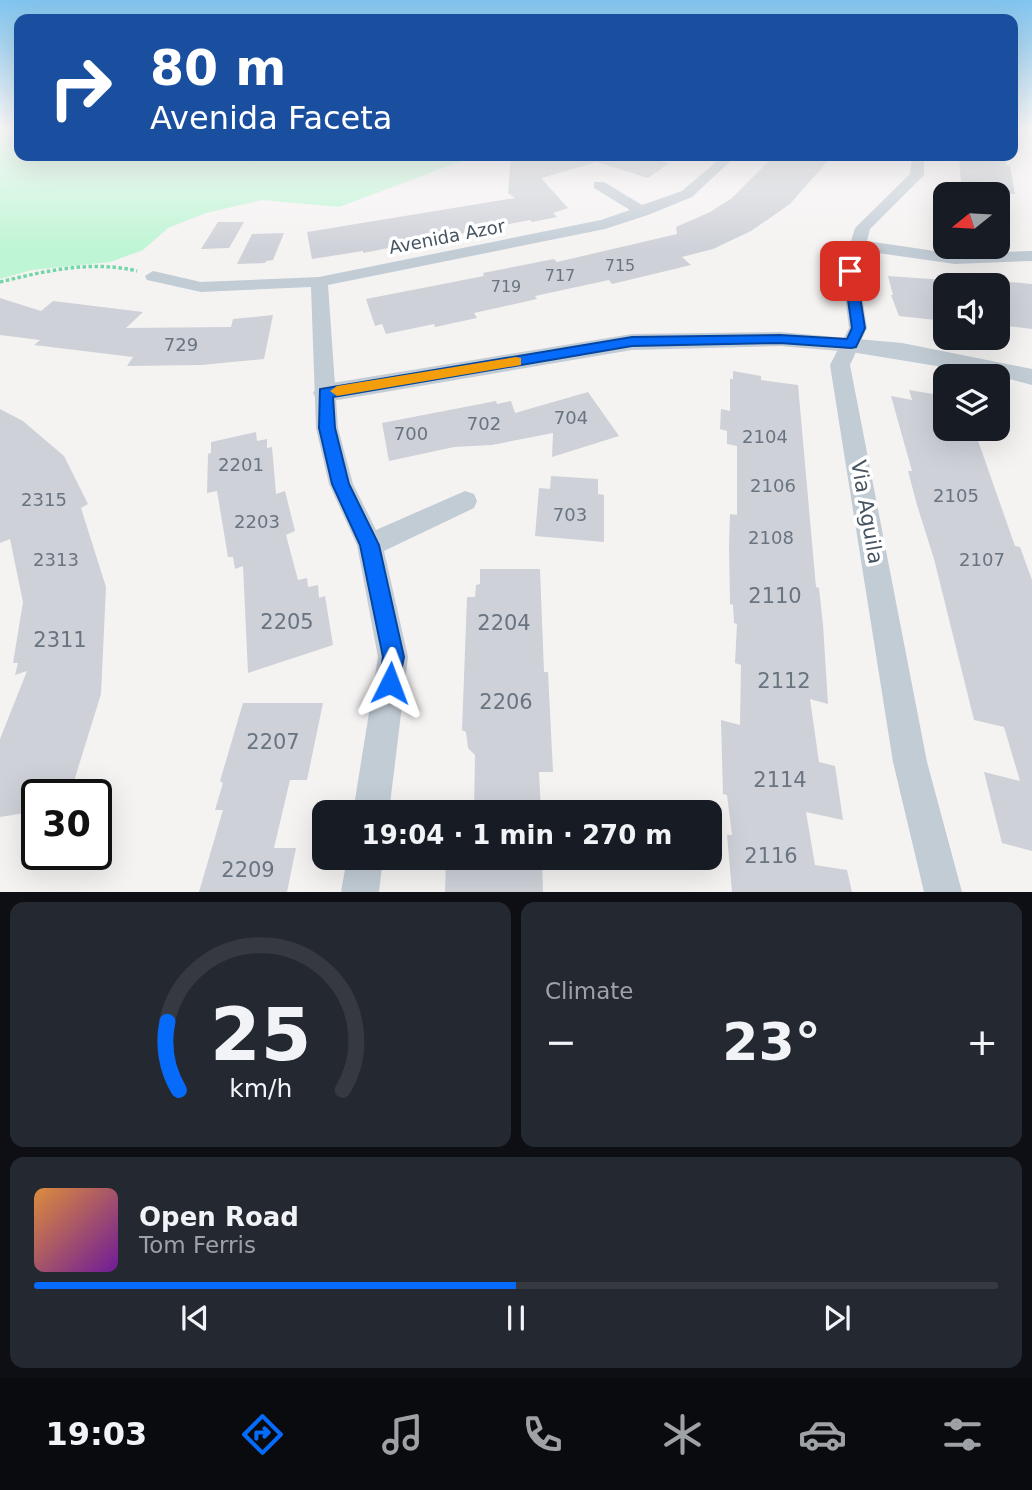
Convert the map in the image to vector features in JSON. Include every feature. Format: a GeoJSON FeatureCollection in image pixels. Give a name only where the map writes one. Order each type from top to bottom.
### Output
{"type":"FeatureCollection","features":[{"type":"Feature","properties":{"kind":"street","name":"Avenida Azor"},"geometry":{"type":"LineString","coordinates":[[153,276],[201,287],[319,282],[606,224],[687,194],[716,169]]}},
{"type":"Feature","properties":{"kind":"street","name":"Via Aguila"},"geometry":{"type":"LineString","coordinates":[[917,169],[917,175],[863,228],[850,271],[859,328],[841,365],[911,762],[943,891]]}},
{"type":"Feature","properties":{"kind":"street"},"geometry":{"type":"LineString","coordinates":[[599,185],[643,212]]}},
{"type":"Feature","properties":{"kind":"street"},"geometry":{"type":"LineString","coordinates":[[859,245],[955,259],[1032,256]]}},
{"type":"Feature","properties":{"kind":"street"},"geometry":{"type":"LineString","coordinates":[[319,282],[327,428],[341,484],[370,545],[393,657],[373,800]]}},
{"type":"Feature","properties":{"kind":"street"},"geometry":{"type":"LineString","coordinates":[[326,393],[632,342],[780,339],[851,344],[1032,377]]}},
{"type":"Feature","properties":{"kind":"street"},"geometry":{"type":"LineString","coordinates":[[370,545],[465,501]]}},
{"type":"Feature","properties":{"kind":"street"},"geometry":{"type":"LineString","coordinates":[[360,891],[363,870]]}},
{"type":"Feature","properties":{"kind":"path"},"geometry":{"type":"LineString","coordinates":[[0,282],[60,270],[121,265],[153,276]]}},
{"type":"Feature","properties":{"kind":"green space"},"geometry":{"type":"Polygon","coordinates":[[[0,169],[441,169],[339,207],[262,200],[206,213],[168,228],[143,250],[110,262],[32,270],[0,279],[0,169]]]}},
{"type":"Feature","properties":{"kind":"building"},"geometry":{"type":"Polygon","coordinates":[[[510,169],[574,169],[541,178],[568,208],[553,213],[557,217],[363,253],[312,259],[307,232],[515,198],[508,193],[510,169]]]}},
{"type":"Feature","properties":{"kind":"building"},"geometry":{"type":"Polygon","coordinates":[[[618,169],[661,169],[648,178],[618,169]]]}},
{"type":"Feature","properties":{"kind":"building"},"geometry":{"type":"Polygon","coordinates":[[[761,169],[821,169],[790,204],[751,231],[713,249],[682,257],[691,265],[612,284],[609,280],[535,296],[537,299],[474,313],[477,318],[386,334],[382,324],[375,326],[366,299],[554,259],[557,262],[677,234],[676,227],[710,212],[732,198],[761,169]]]}},
{"type":"Feature","properties":{"kind":"building"},"geometry":{"type":"Polygon","coordinates":[[[960,169],[1010,169],[1015,194],[1010,194],[1010,182],[961,182],[960,169]]]}},
{"type":"Feature","properties":{"kind":"building"},"geometry":{"type":"Polygon","coordinates":[[[218,222],[244,222],[229,248],[201,249],[218,222]]]}},
{"type":"Feature","properties":{"kind":"building"},"geometry":{"type":"Polygon","coordinates":[[[284,233],[273,260],[237,264],[252,234],[284,233]]]}},
{"type":"Feature","properties":{"kind":"building"},"geometry":{"type":"Polygon","coordinates":[[[888,276],[933,279],[933,320],[899,316],[888,276]]]}},
{"type":"Feature","properties":{"kind":"building"},"geometry":{"type":"Polygon","coordinates":[[[1010,282],[1032,284],[1032,329],[1010,326],[1010,282]]]}},
{"type":"Feature","properties":{"kind":"building"},"geometry":{"type":"Polygon","coordinates":[[[0,298],[41,311],[53,301],[143,312],[126,328],[231,327],[233,319],[273,315],[264,359],[201,365],[127,366],[133,357],[34,345],[40,340],[0,335],[0,298]]]}},
{"type":"Feature","properties":{"kind":"building"},"geometry":{"type":"Polygon","coordinates":[[[733,371],[761,376],[761,380],[798,385],[816,587],[819,588],[823,625],[828,704],[810,699],[819,762],[835,766],[843,820],[806,812],[815,865],[847,870],[852,892],[732,892],[727,835],[732,835],[727,795],[723,794],[721,720],[740,725],[741,665],[735,663],[737,624],[734,623],[733,605],[730,604],[729,545],[730,514],[737,515],[737,446],[727,444],[727,431],[720,429],[721,409],[730,411],[730,379],[733,379],[733,371]]]}},
{"type":"Feature","properties":{"kind":"building"},"geometry":{"type":"Polygon","coordinates":[[[909,390],[933,394],[933,441],[978,441],[1015,546],[1020,547],[1032,580],[1032,851],[1002,843],[984,772],[1020,781],[1004,727],[974,720],[934,559],[908,471],[912,471],[891,396],[912,400],[909,390]]]}},
{"type":"Feature","properties":{"kind":"building"},"geometry":{"type":"Polygon","coordinates":[[[588,392],[619,436],[552,457],[553,433],[492,445],[454,447],[389,461],[382,423],[496,401],[497,404],[511,401],[515,413],[588,392]]]}},
{"type":"Feature","properties":{"kind":"building"},"geometry":{"type":"Polygon","coordinates":[[[0,409],[23,421],[64,456],[88,504],[81,508],[106,587],[101,694],[75,779],[21,779],[21,814],[0,817],[0,739],[27,671],[15,675],[18,663],[13,663],[23,602],[10,539],[0,543],[0,409]]]}},
{"type":"Feature","properties":{"kind":"building"},"geometry":{"type":"Polygon","coordinates":[[[256,432],[257,441],[267,439],[267,448],[272,447],[276,494],[285,491],[295,531],[286,535],[298,580],[307,578],[308,587],[318,585],[319,598],[325,596],[333,645],[248,673],[243,566],[235,569],[233,557],[228,557],[217,491],[207,493],[208,454],[211,453],[211,442],[256,432]]]}},
{"type":"Feature","properties":{"kind":"building"},"geometry":{"type":"Polygon","coordinates":[[[551,476],[598,479],[598,494],[604,495],[604,542],[535,536],[539,488],[550,489],[551,476]]]}},
{"type":"Feature","properties":{"kind":"building"},"geometry":{"type":"Polygon","coordinates":[[[480,569],[540,569],[544,672],[548,672],[553,772],[539,772],[540,800],[474,800],[475,755],[468,748],[466,732],[462,730],[467,597],[475,597],[476,585],[480,584],[480,569]]]}},
{"type":"Feature","properties":{"kind":"building"},"geometry":{"type":"Polygon","coordinates":[[[243,703],[323,703],[307,780],[290,780],[274,848],[296,848],[287,892],[199,892],[223,810],[215,810],[223,783],[220,781],[243,703]]]}},
{"type":"Feature","properties":{"kind":"building"},"geometry":{"type":"Polygon","coordinates":[[[446,870],[542,870],[543,892],[445,892],[446,870]]]}},
{"type":"Feature","properties":{"kind":"slow traffic"},"geometry":{"type":"LineString","coordinates":[[337,391],[516,361]]}},
{"type":"Feature","properties":{"kind":"route"},"geometry":{"type":"LineString","coordinates":[[390,683],[393,657],[370,545],[341,484],[327,428],[326,393],[632,342],[780,339],[851,344],[859,328],[850,271]]}}]}
